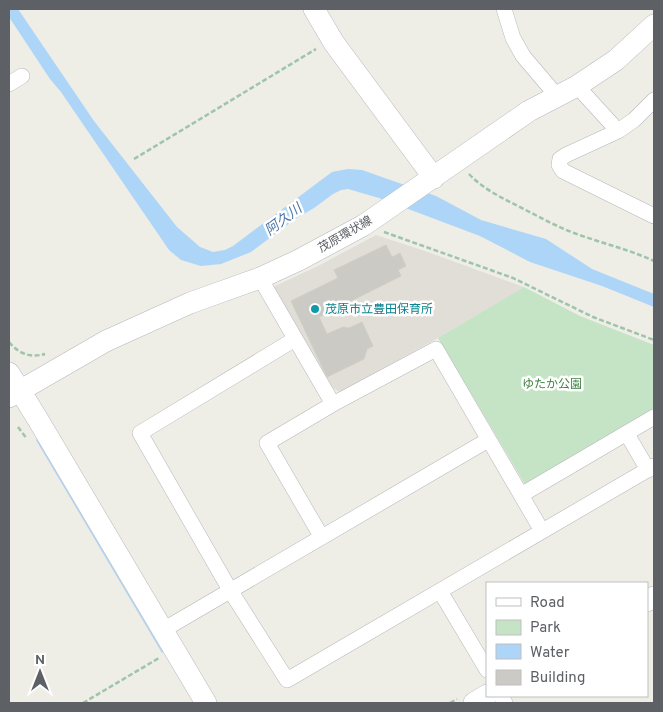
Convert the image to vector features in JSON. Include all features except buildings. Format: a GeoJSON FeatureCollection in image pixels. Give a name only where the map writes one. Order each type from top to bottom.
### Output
{"type":"FeatureCollection","features":[{"type":"Feature","properties":{"kind":"main road"},"geometry":{"type":"LineString","coordinates":[[314,9],[332,39],[434,178]]}},
{"type":"Feature","properties":{"kind":"main road","name":"茂原環状線"},"geometry":{"type":"LineString","coordinates":[[12,387],[136,326],[190,303],[260,278],[370,228],[458,160],[529,111],[577,86],[616,60],[653,28]]}},
{"type":"Feature","properties":{"kind":"main road"},"geometry":{"type":"LineString","coordinates":[[12,387],[38,418],[206,703]]}},
{"type":"Feature","properties":{"kind":"main road"},"geometry":{"type":"LineString","coordinates":[[474,703],[486,696]]}},
{"type":"Feature","properties":{"kind":"street"},"geometry":{"type":"LineString","coordinates":[[504,9],[513,38],[523,56],[557,96]]}},
{"type":"Feature","properties":{"kind":"street"},"geometry":{"type":"LineString","coordinates":[[9,84],[22,76]]}},
{"type":"Feature","properties":{"kind":"street"},"geometry":{"type":"LineString","coordinates":[[577,86],[618,130]]}},
{"type":"Feature","properties":{"kind":"street"},"geometry":{"type":"LineString","coordinates":[[654,100],[634,120],[618,130],[566,155],[560,159],[559,165],[562,171],[654,216]]}},
{"type":"Feature","properties":{"kind":"street"},"geometry":{"type":"LineString","coordinates":[[260,278],[333,404]]}},
{"type":"Feature","properties":{"kind":"street"},"geometry":{"type":"LineString","coordinates":[[296,339],[140,433],[230,590],[287,680],[651,468],[627,434]]}},
{"type":"Feature","properties":{"kind":"street"},"geometry":{"type":"LineString","coordinates":[[321,536],[267,443],[333,404],[436,349],[542,531]]}},
{"type":"Feature","properties":{"kind":"street"},"geometry":{"type":"LineString","coordinates":[[521,495],[654,417]]}},
{"type":"Feature","properties":{"kind":"street"},"geometry":{"type":"LineString","coordinates":[[163,630],[488,440]]}},
{"type":"Feature","properties":{"kind":"street"},"geometry":{"type":"LineString","coordinates":[[440,591],[486,668]]}},
{"type":"Feature","properties":{"kind":"path"},"geometry":{"type":"LineString","coordinates":[[134,159],[332,39]]}},
{"type":"Feature","properties":{"kind":"path"},"geometry":{"type":"LineString","coordinates":[[458,160],[476,182],[513,204],[572,232],[639,254],[654,262]]}},
{"type":"Feature","properties":{"kind":"path"},"geometry":{"type":"LineString","coordinates":[[370,228],[513,278],[593,317],[654,340]]}},
{"type":"Feature","properties":{"kind":"path"},"geometry":{"type":"LineString","coordinates":[[18,427],[27,439]]}},
{"type":"Feature","properties":{"kind":"path"},"geometry":{"type":"LineString","coordinates":[[83,703],[175,649]]}},
{"type":"Feature","properties":{"kind":"shaded area"},"geometry":{"type":"Polygon","coordinates":[[[376,235],[524,287],[438,338],[340,392],[333,388],[273,287],[318,266],[376,235]]]}},
{"type":"Feature","properties":{"kind":"green space","name":"ゆたか公園"},"geometry":{"type":"Polygon","coordinates":[[[524,287],[580,316],[654,345],[654,410],[526,486],[438,338],[524,287]]]}},
{"type":"Feature","properties":{"kind":"water","name":"阿久川"},"geometry":{"type":"Polygon","coordinates":[[[9,9],[18,9],[94,121],[177,227],[200,247],[213,252],[225,250],[332,172],[348,169],[362,170],[436,196],[481,220],[546,239],[592,269],[654,294],[654,307],[602,286],[530,262],[480,236],[379,198],[348,189],[333,194],[295,219],[251,252],[221,264],[201,266],[181,260],[169,250],[61,92],[50,79],[9,17],[9,9]]]}},
{"type":"Feature","properties":{"kind":"water"},"geometry":{"type":"Polygon","coordinates":[[[36,440],[163,652],[162,653],[36,440]]]}},
{"type":"Feature","properties":{"kind":"place","name":"茂原市立豊田保育所"},"geometry":{"type":"Point","coordinates":[315,309]}}]}
